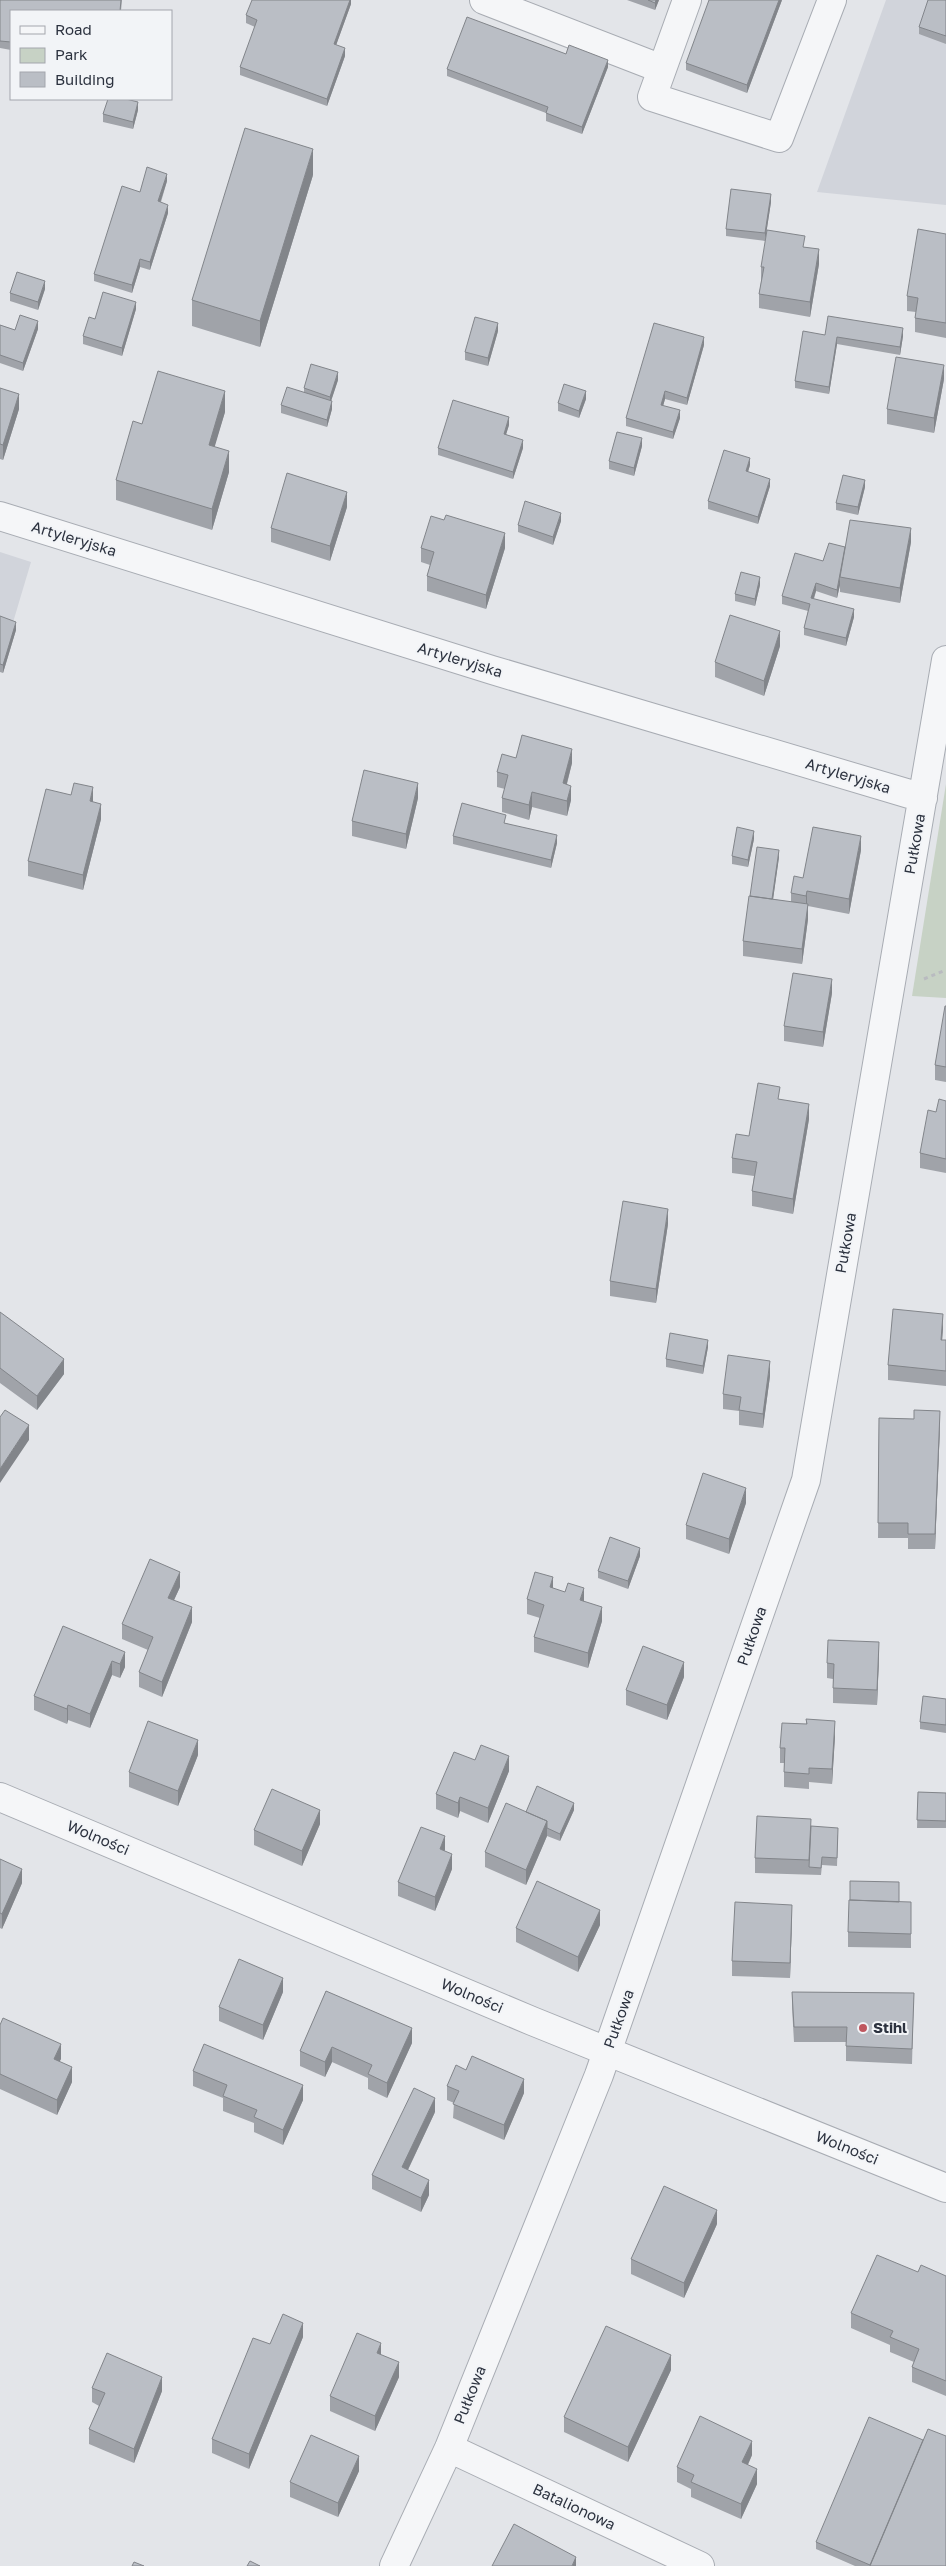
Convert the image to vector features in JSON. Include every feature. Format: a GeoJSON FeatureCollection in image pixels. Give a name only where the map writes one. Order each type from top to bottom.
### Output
{"type":"FeatureCollection","features":[{"type":"Feature","properties":{"kind":"street"},"geometry":{"type":"LineString","coordinates":[[484,0],[662,69]]}},
{"type":"Feature","properties":{"kind":"street"},"geometry":{"type":"LineString","coordinates":[[687,0],[652,97],[779,138],[832,0]]}},
{"type":"Feature","properties":{"kind":"street","name":"Artyleryjska"},"geometry":{"type":"LineString","coordinates":[[0,516],[492,670],[923,798]]}},
{"type":"Feature","properties":{"kind":"street","name":"Pułkowa"},"geometry":{"type":"LineString","coordinates":[[394,2566],[449,2448],[607,2051],[806,1480],[946,660]]}},
{"type":"Feature","properties":{"kind":"street","name":"Wolności"},"geometry":{"type":"LineString","coordinates":[[0,1797],[607,2051],[946,2188]]}},
{"type":"Feature","properties":{"kind":"street","name":"Batalionowa"},"geometry":{"type":"LineString","coordinates":[[449,2448],[700,2566]]}},
{"type":"Feature","properties":{"kind":"path"},"geometry":{"type":"LineString","coordinates":[[923,980],[946,970]]}},
{"type":"Feature","properties":{"kind":"shaded area"},"geometry":{"type":"Polygon","coordinates":[[[886,0],[946,0],[946,205],[817,192],[886,0]]]}},
{"type":"Feature","properties":{"kind":"shaded area"},"geometry":{"type":"Polygon","coordinates":[[[0,552],[31,562],[0,666],[0,552]]]}},
{"type":"Feature","properties":{"kind":"green space"},"geometry":{"type":"Polygon","coordinates":[[[946,784],[946,998],[912,996],[946,784]]]}},
{"type":"Feature","properties":{"kind":"building"},"geometry":{"type":"Polygon","coordinates":[[[0,0],[121,0],[120,10],[10,10],[10,42],[0,41],[0,0]]]}},
{"type":"Feature","properties":{"kind":"building"},"geometry":{"type":"Polygon","coordinates":[[[252,0],[350,0],[334,44],[345,48],[327,99],[240,67],[257,20],[246,15],[252,0]]]}},
{"type":"Feature","properties":{"kind":"building"},"geometry":{"type":"Polygon","coordinates":[[[709,0],[779,0],[747,85],[686,63],[709,0]]]}},
{"type":"Feature","properties":{"kind":"building"},"geometry":{"type":"Polygon","coordinates":[[[928,0],[946,0],[946,36],[919,27],[928,0]]]}},
{"type":"Feature","properties":{"kind":"building"},"geometry":{"type":"Polygon","coordinates":[[[467,17],[566,54],[569,45],[608,60],[582,127],[546,113],[548,107],[447,69],[467,17]]]}},
{"type":"Feature","properties":{"kind":"building"},"geometry":{"type":"Polygon","coordinates":[[[108,100],[138,102],[133,122],[103,114],[108,100]]]}},
{"type":"Feature","properties":{"kind":"building"},"geometry":{"type":"Polygon","coordinates":[[[245,128],[313,149],[260,321],[192,300],[245,128]]]}},
{"type":"Feature","properties":{"kind":"building"},"geometry":{"type":"Polygon","coordinates":[[[147,167],[167,174],[158,201],[168,205],[150,262],[140,259],[132,285],[94,274],[122,186],[140,192],[147,167]]]}},
{"type":"Feature","properties":{"kind":"building"},"geometry":{"type":"Polygon","coordinates":[[[731,189],[771,194],[765,233],[726,229],[731,189]]]}},
{"type":"Feature","properties":{"kind":"building"},"geometry":{"type":"Polygon","coordinates":[[[918,229],[946,234],[946,323],[915,318],[918,298],[907,296],[918,229]]]}},
{"type":"Feature","properties":{"kind":"building"},"geometry":{"type":"Polygon","coordinates":[[[767,230],[805,236],[803,247],[819,249],[810,302],[759,294],[764,267],[761,267],[767,230]]]}},
{"type":"Feature","properties":{"kind":"building"},"geometry":{"type":"Polygon","coordinates":[[[17,272],[45,281],[38,302],[10,293],[17,272]]]}},
{"type":"Feature","properties":{"kind":"building"},"geometry":{"type":"Polygon","coordinates":[[[103,292],[136,302],[122,348],[83,336],[89,317],[95,319],[103,292]]]}},
{"type":"Feature","properties":{"kind":"building"},"geometry":{"type":"Polygon","coordinates":[[[20,315],[38,321],[23,363],[0,355],[0,325],[15,330],[20,315]]]}},
{"type":"Feature","properties":{"kind":"building"},"geometry":{"type":"Polygon","coordinates":[[[828,316],[903,328],[900,347],[837,337],[829,387],[795,381],[803,331],[825,335],[828,316]]]}},
{"type":"Feature","properties":{"kind":"building"},"geometry":{"type":"Polygon","coordinates":[[[475,317],[498,323],[488,358],[465,352],[475,317]]]}},
{"type":"Feature","properties":{"kind":"building"},"geometry":{"type":"Polygon","coordinates":[[[654,323],[704,337],[687,398],[665,391],[661,405],[680,410],[673,432],[626,418],[654,323]]]}},
{"type":"Feature","properties":{"kind":"building"},"geometry":{"type":"Polygon","coordinates":[[[896,357],[944,365],[934,418],[887,409],[896,357]]]}},
{"type":"Feature","properties":{"kind":"building"},"geometry":{"type":"Polygon","coordinates":[[[311,364],[338,372],[330,397],[304,388],[311,364]]]}},
{"type":"Feature","properties":{"kind":"building"},"geometry":{"type":"Polygon","coordinates":[[[158,371],[225,391],[209,445],[229,451],[212,509],[116,480],[133,421],[142,424],[158,371]]]}},
{"type":"Feature","properties":{"kind":"building"},"geometry":{"type":"Polygon","coordinates":[[[564,384],[586,391],[579,411],[558,403],[564,384]]]}},
{"type":"Feature","properties":{"kind":"building"},"geometry":{"type":"Polygon","coordinates":[[[287,387],[332,401],[327,420],[281,405],[287,387]]]}},
{"type":"Feature","properties":{"kind":"building"},"geometry":{"type":"Polygon","coordinates":[[[0,388],[19,394],[3,445],[0,444],[0,388]]]}},
{"type":"Feature","properties":{"kind":"building"},"geometry":{"type":"Polygon","coordinates":[[[453,400],[509,417],[504,434],[523,440],[513,472],[438,448],[453,400]]]}},
{"type":"Feature","properties":{"kind":"building"},"geometry":{"type":"Polygon","coordinates":[[[617,432],[642,438],[634,468],[609,461],[617,432]]]}},
{"type":"Feature","properties":{"kind":"building"},"geometry":{"type":"Polygon","coordinates":[[[724,450],[750,458],[746,471],[770,479],[758,517],[708,501],[724,450]]]}},
{"type":"Feature","properties":{"kind":"building"},"geometry":{"type":"Polygon","coordinates":[[[287,473],[347,492],[330,546],[271,528],[287,473]]]}},
{"type":"Feature","properties":{"kind":"building"},"geometry":{"type":"Polygon","coordinates":[[[843,475],[865,480],[858,507],[836,503],[843,475]]]}},
{"type":"Feature","properties":{"kind":"building"},"geometry":{"type":"Polygon","coordinates":[[[525,501],[561,513],[553,537],[518,525],[525,501]]]}},
{"type":"Feature","properties":{"kind":"building"},"geometry":{"type":"Polygon","coordinates":[[[446,515],[505,533],[486,595],[427,576],[434,552],[421,548],[431,516],[444,520],[446,515]]]}},
{"type":"Feature","properties":{"kind":"building"},"geometry":{"type":"Polygon","coordinates":[[[850,520],[911,528],[900,588],[840,577],[850,520]]]}},
{"type":"Feature","properties":{"kind":"building"},"geometry":{"type":"Polygon","coordinates":[[[829,543],[845,547],[837,590],[816,583],[811,598],[854,609],[846,638],[804,628],[810,604],[782,596],[795,553],[823,561],[829,543]]]}},
{"type":"Feature","properties":{"kind":"building"},"geometry":{"type":"Polygon","coordinates":[[[741,572],[760,577],[755,599],[735,594],[741,572]]]}},
{"type":"Feature","properties":{"kind":"building"},"geometry":{"type":"Polygon","coordinates":[[[730,615],[780,631],[764,681],[715,662],[730,615]]]}},
{"type":"Feature","properties":{"kind":"building"},"geometry":{"type":"Polygon","coordinates":[[[0,616],[16,622],[3,665],[0,664],[0,616]]]}},
{"type":"Feature","properties":{"kind":"building"},"geometry":{"type":"Polygon","coordinates":[[[522,735],[572,749],[563,783],[571,786],[567,801],[532,792],[529,805],[502,798],[508,775],[497,772],[502,754],[516,758],[522,735]]]}},
{"type":"Feature","properties":{"kind":"building"},"geometry":{"type":"Polygon","coordinates":[[[364,770],[418,783],[406,834],[352,821],[364,770]]]}},
{"type":"Feature","properties":{"kind":"building"},"geometry":{"type":"Polygon","coordinates":[[[74,783],[93,787],[90,801],[101,804],[83,875],[28,861],[46,789],[71,795],[74,783]]]}},
{"type":"Feature","properties":{"kind":"building"},"geometry":{"type":"Polygon","coordinates":[[[462,803],[506,815],[504,823],[557,835],[551,860],[453,836],[462,803]]]}},
{"type":"Feature","properties":{"kind":"building"},"geometry":{"type":"Polygon","coordinates":[[[737,827],[754,831],[748,860],[732,856],[737,827]]]}},
{"type":"Feature","properties":{"kind":"building"},"geometry":{"type":"Polygon","coordinates":[[[813,827],[861,836],[849,899],[807,891],[806,896],[791,893],[794,876],[803,878],[813,827]]]}},
{"type":"Feature","properties":{"kind":"building"},"geometry":{"type":"Polygon","coordinates":[[[757,847],[779,850],[772,899],[750,896],[757,847]]]}},
{"type":"Feature","properties":{"kind":"building"},"geometry":{"type":"Polygon","coordinates":[[[749,896],[808,904],[802,949],[743,941],[749,896]]]}},
{"type":"Feature","properties":{"kind":"building"},"geometry":{"type":"Polygon","coordinates":[[[793,973],[832,979],[823,1032],[784,1026],[793,973]]]}},
{"type":"Feature","properties":{"kind":"building"},"geometry":{"type":"Polygon","coordinates":[[[946,1006],[946,1067],[935,1065],[946,1006]]]}},
{"type":"Feature","properties":{"kind":"building"},"geometry":{"type":"Polygon","coordinates":[[[758,1083],[780,1087],[778,1099],[809,1104],[793,1199],[752,1191],[757,1162],[732,1158],[736,1134],[749,1136],[758,1083]]]}},
{"type":"Feature","properties":{"kind":"building"},"geometry":{"type":"Polygon","coordinates":[[[939,1099],[946,1101],[946,1159],[920,1153],[928,1110],[936,1112],[939,1099]]]}},
{"type":"Feature","properties":{"kind":"building"},"geometry":{"type":"Polygon","coordinates":[[[623,1201],[668,1209],[656,1289],[610,1281],[623,1201]]]}},
{"type":"Feature","properties":{"kind":"building"},"geometry":{"type":"Polygon","coordinates":[[[893,1309],[943,1314],[941,1340],[946,1340],[946,1371],[888,1365],[893,1309]]]}},
{"type":"Feature","properties":{"kind":"building"},"geometry":{"type":"Polygon","coordinates":[[[0,1312],[64,1359],[37,1396],[0,1368],[0,1312]]]}},
{"type":"Feature","properties":{"kind":"building"},"geometry":{"type":"Polygon","coordinates":[[[670,1333],[708,1340],[703,1366],[666,1359],[670,1333]]]}},
{"type":"Feature","properties":{"kind":"building"},"geometry":{"type":"Polygon","coordinates":[[[728,1355],[770,1361],[763,1414],[739,1410],[741,1397],[723,1394],[728,1355]]]}},
{"type":"Feature","properties":{"kind":"building"},"geometry":{"type":"Polygon","coordinates":[[[5,1410],[29,1425],[0,1469],[0,1417],[5,1410]]]}},
{"type":"Feature","properties":{"kind":"building"},"geometry":{"type":"Polygon","coordinates":[[[914,1410],[940,1411],[935,1534],[908,1534],[908,1523],[878,1523],[879,1418],[914,1419],[914,1410]]]}},
{"type":"Feature","properties":{"kind":"building"},"geometry":{"type":"Polygon","coordinates":[[[703,1473],[746,1488],[729,1539],[686,1525],[703,1473]]]}},
{"type":"Feature","properties":{"kind":"building"},"geometry":{"type":"Polygon","coordinates":[[[610,1537],[640,1548],[628,1581],[598,1571],[610,1537]]]}},
{"type":"Feature","properties":{"kind":"building"},"geometry":{"type":"Polygon","coordinates":[[[150,1559],[180,1572],[168,1598],[192,1607],[162,1682],[139,1672],[153,1637],[122,1624],[150,1559]]]}},
{"type":"Feature","properties":{"kind":"building"},"geometry":{"type":"Polygon","coordinates":[[[535,1572],[553,1577],[550,1587],[565,1592],[568,1583],[584,1588],[580,1600],[602,1607],[588,1653],[534,1637],[544,1605],[527,1599],[535,1572]]]}},
{"type":"Feature","properties":{"kind":"building"},"geometry":{"type":"Polygon","coordinates":[[[63,1626],[125,1652],[120,1664],[112,1661],[90,1714],[68,1705],[67,1709],[34,1696],[63,1626]]]}},
{"type":"Feature","properties":{"kind":"building"},"geometry":{"type":"Polygon","coordinates":[[[828,1640],[879,1642],[877,1690],[833,1688],[834,1664],[827,1663],[828,1640]]]}},
{"type":"Feature","properties":{"kind":"building"},"geometry":{"type":"Polygon","coordinates":[[[643,1646],[684,1662],[667,1705],[626,1690],[643,1646]]]}},
{"type":"Feature","properties":{"kind":"building"},"geometry":{"type":"Polygon","coordinates":[[[923,1696],[946,1699],[946,1725],[920,1722],[923,1696]]]}},
{"type":"Feature","properties":{"kind":"building"},"geometry":{"type":"Polygon","coordinates":[[[806,1719],[835,1721],[832,1769],[809,1768],[809,1774],[784,1772],[785,1748],[780,1748],[782,1723],[807,1724],[806,1719]]]}},
{"type":"Feature","properties":{"kind":"building"},"geometry":{"type":"Polygon","coordinates":[[[148,1721],[198,1740],[178,1791],[129,1772],[148,1721]]]}},
{"type":"Feature","properties":{"kind":"building"},"geometry":{"type":"Polygon","coordinates":[[[481,1745],[509,1756],[488,1808],[460,1797],[458,1803],[436,1794],[454,1752],[475,1760],[481,1745]]]}},
{"type":"Feature","properties":{"kind":"building"},"geometry":{"type":"Polygon","coordinates":[[[537,1786],[574,1803],[560,1834],[547,1828],[547,1821],[526,1812],[537,1786]]]}},
{"type":"Feature","properties":{"kind":"building"},"geometry":{"type":"Polygon","coordinates":[[[272,1789],[320,1810],[302,1851],[254,1830],[272,1789]]]}},
{"type":"Feature","properties":{"kind":"building"},"geometry":{"type":"Polygon","coordinates":[[[918,1792],[946,1793],[946,1821],[917,1820],[918,1792]]]}},
{"type":"Feature","properties":{"kind":"building"},"geometry":{"type":"Polygon","coordinates":[[[506,1803],[547,1821],[526,1870],[485,1852],[506,1803]]]}},
{"type":"Feature","properties":{"kind":"building"},"geometry":{"type":"Polygon","coordinates":[[[757,1816],[811,1819],[809,1860],[755,1858],[757,1816]]]}},
{"type":"Feature","properties":{"kind":"building"},"geometry":{"type":"Polygon","coordinates":[[[811,1826],[838,1828],[837,1858],[822,1857],[821,1868],[809,1867],[811,1826]]]}},
{"type":"Feature","properties":{"kind":"building"},"geometry":{"type":"Polygon","coordinates":[[[421,1827],[445,1836],[440,1849],[452,1854],[435,1897],[398,1882],[421,1827]]]}},
{"type":"Feature","properties":{"kind":"building"},"geometry":{"type":"Polygon","coordinates":[[[0,1859],[22,1869],[2,1914],[0,1913],[0,1859]]]}},
{"type":"Feature","properties":{"kind":"building"},"geometry":{"type":"Polygon","coordinates":[[[537,1881],[600,1910],[578,1957],[516,1928],[537,1881]]]}},
{"type":"Feature","properties":{"kind":"building"},"geometry":{"type":"Polygon","coordinates":[[[850,1881],[899,1882],[899,1902],[850,1900],[850,1881]]]}},
{"type":"Feature","properties":{"kind":"building"},"geometry":{"type":"Polygon","coordinates":[[[849,1900],[911,1902],[911,1934],[848,1932],[849,1900]]]}},
{"type":"Feature","properties":{"kind":"building"},"geometry":{"type":"Polygon","coordinates":[[[735,1902],[792,1905],[790,1963],[732,1961],[735,1902]]]}},
{"type":"Feature","properties":{"kind":"building"},"geometry":{"type":"Polygon","coordinates":[[[239,1959],[283,1978],[263,2025],[219,2007],[239,1959]]]}},
{"type":"Feature","properties":{"kind":"building"},"geometry":{"type":"Polygon","coordinates":[[[326,1991],[412,2028],[387,2083],[368,2074],[372,2065],[332,2047],[325,2062],[300,2051],[326,1991]]]}},
{"type":"Feature","properties":{"kind":"building"},"geometry":{"type":"Polygon","coordinates":[[[792,1992],[914,1993],[912,2049],[846,2046],[847,2027],[794,2027],[792,1992]]]}},
{"type":"Feature","properties":{"kind":"building"},"geometry":{"type":"Polygon","coordinates":[[[3,2018],[61,2044],[54,2059],[72,2067],[57,2100],[0,2074],[0,2025],[3,2018]]]}},
{"type":"Feature","properties":{"kind":"building"},"geometry":{"type":"Polygon","coordinates":[[[204,2044],[303,2085],[283,2130],[254,2117],[257,2110],[223,2096],[227,2085],[193,2071],[204,2044]]]}},
{"type":"Feature","properties":{"kind":"building"},"geometry":{"type":"Polygon","coordinates":[[[472,2056],[524,2079],[504,2125],[453,2104],[459,2091],[447,2086],[456,2065],[466,2070],[472,2056]]]}},
{"type":"Feature","properties":{"kind":"building"},"geometry":{"type":"Polygon","coordinates":[[[414,2088],[435,2098],[402,2167],[429,2180],[421,2198],[372,2175],[414,2088]]]}},
{"type":"Feature","properties":{"kind":"building"},"geometry":{"type":"Polygon","coordinates":[[[664,2186],[717,2210],[684,2283],[631,2259],[664,2186]]]}},
{"type":"Feature","properties":{"kind":"building"},"geometry":{"type":"Polygon","coordinates":[[[877,2255],[918,2272],[921,2265],[946,2276],[946,2381],[912,2367],[919,2349],[890,2337],[893,2331],[851,2313],[877,2255]]]}},
{"type":"Feature","properties":{"kind":"building"},"geometry":{"type":"Polygon","coordinates":[[[283,2314],[303,2323],[249,2454],[212,2439],[253,2338],[270,2344],[283,2314]]]}},
{"type":"Feature","properties":{"kind":"building"},"geometry":{"type":"Polygon","coordinates":[[[606,2326],[671,2355],[628,2447],[564,2417],[606,2326]]]}},
{"type":"Feature","properties":{"kind":"building"},"geometry":{"type":"Polygon","coordinates":[[[357,2333],[381,2343],[377,2353],[399,2362],[375,2416],[330,2396],[357,2333]]]}},
{"type":"Feature","properties":{"kind":"building"},"geometry":{"type":"Polygon","coordinates":[[[107,2353],[162,2377],[134,2449],[89,2429],[105,2393],[92,2388],[107,2353]]]}},
{"type":"Feature","properties":{"kind":"building"},"geometry":{"type":"Polygon","coordinates":[[[700,2416],[752,2441],[742,2462],[757,2469],[741,2504],[691,2482],[694,2475],[677,2467],[700,2416]]]}},
{"type":"Feature","properties":{"kind":"building"},"geometry":{"type":"Polygon","coordinates":[[[869,2417],[923,2440],[870,2565],[816,2542],[869,2417]]]}},
{"type":"Feature","properties":{"kind":"building"},"geometry":{"type":"Polygon","coordinates":[[[928,2429],[946,2436],[946,2566],[870,2566],[928,2429]]]}},
{"type":"Feature","properties":{"kind":"building"},"geometry":{"type":"Polygon","coordinates":[[[311,2435],[359,2456],[338,2503],[290,2482],[311,2435]]]}},
{"type":"Feature","properties":{"kind":"building"},"geometry":{"type":"Polygon","coordinates":[[[514,2524],[576,2557],[572,2566],[492,2566],[514,2524]]]}},
{"type":"Feature","properties":{"kind":"building"},"geometry":{"type":"Polygon","coordinates":[[[250,2561],[260,2566],[247,2566],[250,2561]]]}},
{"type":"Feature","properties":{"kind":"building"},"geometry":{"type":"Polygon","coordinates":[[[134,2562],[144,2566],[132,2566],[134,2562]]]}},
{"type":"Feature","properties":{"kind":"place","name":"Stihl"},"geometry":{"type":"Point","coordinates":[863,2028]}}]}
